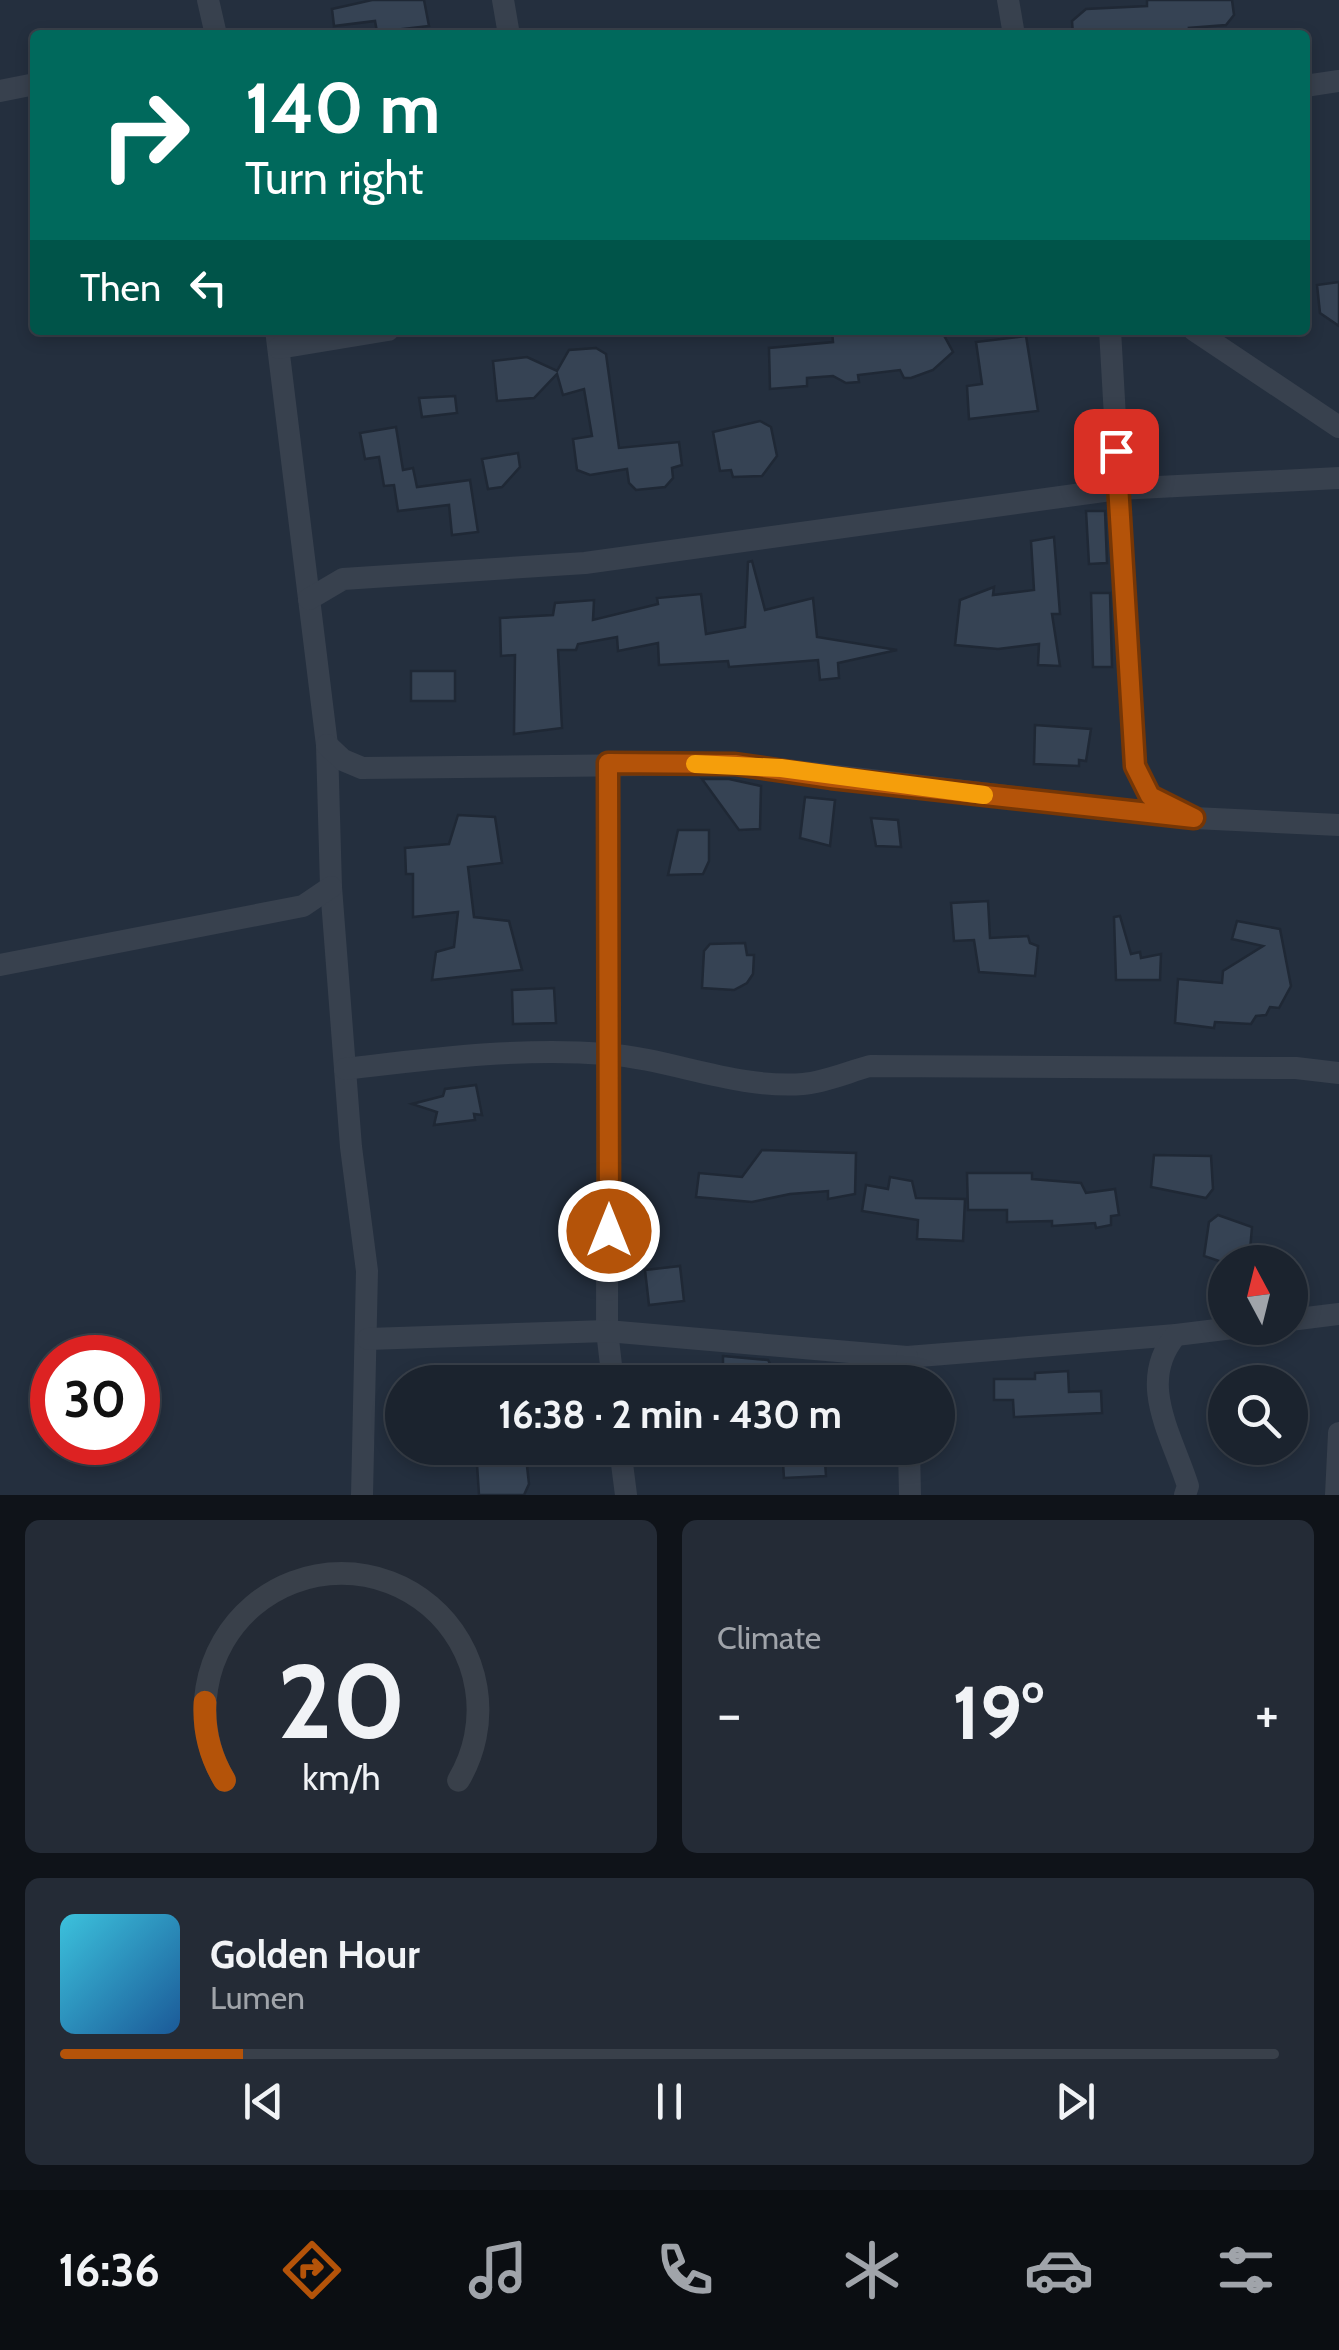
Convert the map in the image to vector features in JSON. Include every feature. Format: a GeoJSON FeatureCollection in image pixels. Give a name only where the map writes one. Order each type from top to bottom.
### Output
{"type":"FeatureCollection","features":[{"type":"Feature","properties":{"kind":"street"},"geometry":{"type":"LineString","coordinates":[[208,0],[215,30]]}},
{"type":"Feature","properties":{"kind":"street"},"geometry":{"type":"LineString","coordinates":[[503,0],[507,30]]}},
{"type":"Feature","properties":{"kind":"street"},"geometry":{"type":"LineString","coordinates":[[1008,0],[1013,30]]}},
{"type":"Feature","properties":{"kind":"street"},"geometry":{"type":"LineString","coordinates":[[1310,85],[1339,81]]}},
{"type":"Feature","properties":{"kind":"street"},"geometry":{"type":"LineString","coordinates":[[0,91],[30,85]]}},
{"type":"Feature","properties":{"kind":"street"},"geometry":{"type":"LineString","coordinates":[[326,335],[277,339],[327,746],[331,888],[367,1272],[362,1495]]}},
{"type":"Feature","properties":{"kind":"street"},"geometry":{"type":"LineString","coordinates":[[1110,335],[1135,766],[1150,796],[1194,818]]}},
{"type":"Feature","properties":{"kind":"street"},"geometry":{"type":"LineString","coordinates":[[1201,335],[1339,428]]}},
{"type":"Feature","properties":{"kind":"street"},"geometry":{"type":"LineString","coordinates":[[309,599],[343,579],[584,563],[1118,489],[1339,478]]}},
{"type":"Feature","properties":{"kind":"street"},"geometry":{"type":"LineString","coordinates":[[327,746],[342,760],[362,768],[608,763],[781,768],[831,778],[1194,818],[1339,825]]}},
{"type":"Feature","properties":{"kind":"street"},"geometry":{"type":"LineString","coordinates":[[608,763],[606,1331],[610,1365]]}},
{"type":"Feature","properties":{"kind":"street"},"geometry":{"type":"LineString","coordinates":[[0,965],[303,906],[331,888]]}},
{"type":"Feature","properties":{"kind":"street"},"geometry":{"type":"LineString","coordinates":[[345,1069],[484,1054],[608,1054],[698,1068],[723,1079],[803,1084],[870,1066],[1296,1068],[1339,1073]]}},
{"type":"Feature","properties":{"kind":"street"},"geometry":{"type":"LineString","coordinates":[[1308,1318],[1339,1314]]}},
{"type":"Feature","properties":{"kind":"street"},"geometry":{"type":"LineString","coordinates":[[368,1339],[606,1331],[907,1356],[1208,1331]]}},
{"type":"Feature","properties":{"kind":"street"},"geometry":{"type":"LineString","coordinates":[[1176,1335],[1158,1361],[1156,1390],[1188,1486],[1185,1495]]}},
{"type":"Feature","properties":{"kind":"street"},"geometry":{"type":"LineString","coordinates":[[907,1356],[907,1365]]}},
{"type":"Feature","properties":{"kind":"street"},"geometry":{"type":"LineString","coordinates":[[1336,1495],[1339,1433]]}},
{"type":"Feature","properties":{"kind":"street"},"geometry":{"type":"LineString","coordinates":[[622,1465],[626,1495]]}},
{"type":"Feature","properties":{"kind":"street"},"geometry":{"type":"LineString","coordinates":[[909,1465],[910,1495]]}},
{"type":"Feature","properties":{"kind":"building"},"geometry":{"type":"Polygon","coordinates":[[[372,0],[424,0],[429,26],[377,30],[375,21],[334,26],[332,9],[372,0]]]}},
{"type":"Feature","properties":{"kind":"building"},"geometry":{"type":"Polygon","coordinates":[[[1147,0],[1232,0],[1234,15],[1226,25],[1189,30],[1073,30],[1072,21],[1086,9],[1147,6],[1147,0]]]}},
{"type":"Feature","properties":{"kind":"building"},"geometry":{"type":"Polygon","coordinates":[[[1339,282],[1339,326],[1320,313],[1317,285],[1339,282]]]}},
{"type":"Feature","properties":{"kind":"building"},"geometry":{"type":"Polygon","coordinates":[[[832,335],[944,335],[953,352],[933,370],[911,378],[904,378],[900,370],[858,375],[859,382],[846,383],[833,376],[807,378],[807,386],[770,389],[769,348],[833,342],[832,335]]]}},
{"type":"Feature","properties":{"kind":"building"},"geometry":{"type":"Polygon","coordinates":[[[1026,336],[1038,411],[969,419],[967,386],[982,384],[976,342],[1026,336]]]}},
{"type":"Feature","properties":{"kind":"building"},"geometry":{"type":"Polygon","coordinates":[[[596,348],[606,354],[619,448],[679,442],[682,465],[672,468],[673,478],[665,487],[636,490],[629,483],[627,469],[590,475],[577,470],[573,439],[592,436],[584,389],[563,395],[557,374],[534,398],[497,401],[493,361],[527,357],[557,371],[569,350],[596,348]]]}},
{"type":"Feature","properties":{"kind":"building"},"geometry":{"type":"Polygon","coordinates":[[[455,396],[457,413],[422,417],[419,398],[455,396]]]}},
{"type":"Feature","properties":{"kind":"building"},"geometry":{"type":"Polygon","coordinates":[[[760,421],[771,427],[777,456],[762,476],[733,477],[731,470],[720,471],[713,432],[760,421]]]}},
{"type":"Feature","properties":{"kind":"building"},"geometry":{"type":"Polygon","coordinates":[[[396,427],[403,470],[413,468],[417,487],[470,480],[478,532],[452,535],[449,505],[398,511],[394,485],[384,486],[379,457],[365,459],[360,433],[396,427]]]}},
{"type":"Feature","properties":{"kind":"building"},"geometry":{"type":"Polygon","coordinates":[[[518,453],[520,467],[502,487],[488,489],[482,459],[518,453]]]}},
{"type":"Feature","properties":{"kind":"building"},"geometry":{"type":"Polygon","coordinates":[[[1086,511],[1105,511],[1107,563],[1089,564],[1086,511]]]}},
{"type":"Feature","properties":{"kind":"building"},"geometry":{"type":"Polygon","coordinates":[[[1054,537],[1060,614],[1052,614],[1060,666],[1038,665],[1039,644],[998,649],[955,645],[960,600],[994,587],[993,595],[1034,590],[1031,541],[1054,537]]]}},
{"type":"Feature","properties":{"kind":"building"},"geometry":{"type":"Polygon","coordinates":[[[752,561],[765,610],[813,598],[817,637],[897,650],[838,663],[839,678],[820,680],[818,660],[729,667],[728,661],[659,665],[658,643],[618,651],[617,637],[578,644],[576,650],[558,650],[562,728],[514,734],[515,655],[501,656],[500,618],[553,615],[555,603],[594,600],[593,620],[658,604],[657,598],[701,594],[706,634],[745,627],[748,562],[752,561]]]}},
{"type":"Feature","properties":{"kind":"building"},"geometry":{"type":"Polygon","coordinates":[[[1091,593],[1110,593],[1112,667],[1093,667],[1091,593]]]}},
{"type":"Feature","properties":{"kind":"building"},"geometry":{"type":"Polygon","coordinates":[[[411,671],[455,671],[455,701],[411,701],[411,671]]]}},
{"type":"Feature","properties":{"kind":"building"},"geometry":{"type":"Polygon","coordinates":[[[1035,725],[1091,729],[1086,761],[1079,760],[1079,766],[1034,764],[1035,725]]]}},
{"type":"Feature","properties":{"kind":"building"},"geometry":{"type":"Polygon","coordinates":[[[702,779],[729,779],[761,786],[760,829],[739,830],[702,779]]]}},
{"type":"Feature","properties":{"kind":"building"},"geometry":{"type":"Polygon","coordinates":[[[805,797],[835,800],[830,846],[800,838],[805,797]]]}},
{"type":"Feature","properties":{"kind":"building"},"geometry":{"type":"Polygon","coordinates":[[[458,815],[495,817],[502,863],[468,867],[474,917],[509,921],[522,970],[432,980],[436,952],[454,947],[458,912],[413,917],[413,874],[406,874],[405,848],[449,844],[458,815]]]}},
{"type":"Feature","properties":{"kind":"building"},"geometry":{"type":"Polygon","coordinates":[[[871,818],[898,820],[901,847],[876,846],[871,818]]]}},
{"type":"Feature","properties":{"kind":"building"},"geometry":{"type":"Polygon","coordinates":[[[678,830],[709,830],[709,861],[703,874],[668,875],[678,830]]]}},
{"type":"Feature","properties":{"kind":"building"},"geometry":{"type":"Polygon","coordinates":[[[988,901],[990,938],[1028,936],[1030,943],[1038,946],[1035,976],[979,972],[974,940],[954,941],[951,903],[988,901]]]}},
{"type":"Feature","properties":{"kind":"building"},"geometry":{"type":"Polygon","coordinates":[[[1120,916],[1131,954],[1140,952],[1141,958],[1161,954],[1160,980],[1116,980],[1114,917],[1120,916]]]}},
{"type":"Feature","properties":{"kind":"building"},"geometry":{"type":"Polygon","coordinates":[[[1237,921],[1280,929],[1291,986],[1279,1008],[1270,1007],[1266,1015],[1256,1016],[1251,1024],[1215,1022],[1214,1028],[1175,1023],[1178,979],[1222,983],[1223,971],[1263,946],[1232,939],[1237,921]]]}},
{"type":"Feature","properties":{"kind":"building"},"geometry":{"type":"Polygon","coordinates":[[[745,943],[747,955],[754,955],[753,974],[747,983],[734,990],[702,988],[704,951],[710,944],[745,943]]]}},
{"type":"Feature","properties":{"kind":"building"},"geometry":{"type":"Polygon","coordinates":[[[554,988],[556,1023],[513,1024],[512,990],[554,988]]]}},
{"type":"Feature","properties":{"kind":"building"},"geometry":{"type":"Polygon","coordinates":[[[476,1085],[482,1115],[474,1114],[475,1120],[434,1125],[437,1112],[412,1104],[443,1096],[445,1089],[476,1085]]]}},
{"type":"Feature","properties":{"kind":"building"},"geometry":{"type":"Polygon","coordinates":[[[762,1150],[856,1153],[855,1194],[828,1199],[828,1191],[752,1202],[696,1197],[699,1173],[742,1177],[762,1150]]]}},
{"type":"Feature","properties":{"kind":"building"},"geometry":{"type":"Polygon","coordinates":[[[1154,1155],[1211,1156],[1213,1189],[1206,1198],[1151,1187],[1154,1155]]]}},
{"type":"Feature","properties":{"kind":"building"},"geometry":{"type":"Polygon","coordinates":[[[967,1173],[1032,1173],[1032,1179],[1081,1183],[1086,1193],[1115,1189],[1119,1215],[1111,1216],[1111,1225],[1096,1228],[1095,1223],[1052,1226],[1052,1221],[1007,1222],[1007,1210],[968,1210],[967,1173]]]}},
{"type":"Feature","properties":{"kind":"building"},"geometry":{"type":"Polygon","coordinates":[[[890,1177],[912,1181],[916,1198],[965,1199],[963,1241],[917,1239],[918,1220],[862,1211],[866,1185],[888,1189],[890,1177]]]}},
{"type":"Feature","properties":{"kind":"building"},"geometry":{"type":"Polygon","coordinates":[[[1218,1215],[1252,1227],[1250,1245],[1208,1245],[1208,1257],[1204,1256],[1209,1222],[1218,1215]]]}},
{"type":"Feature","properties":{"kind":"building"},"geometry":{"type":"Polygon","coordinates":[[[680,1266],[684,1301],[649,1305],[645,1270],[680,1266]]]}},
{"type":"Feature","properties":{"kind":"building"},"geometry":{"type":"Polygon","coordinates":[[[723,1356],[768,1360],[771,1365],[723,1365],[723,1356]]]}},
{"type":"Feature","properties":{"kind":"building"},"geometry":{"type":"Polygon","coordinates":[[[1068,1371],[1069,1392],[1101,1391],[1102,1413],[1014,1417],[1013,1400],[994,1400],[994,1379],[1035,1379],[1035,1373],[1068,1371]]]}},
{"type":"Feature","properties":{"kind":"building"},"geometry":{"type":"Polygon","coordinates":[[[477,1465],[527,1466],[529,1484],[524,1495],[479,1495],[477,1465]]]}},
{"type":"Feature","properties":{"kind":"building"},"geometry":{"type":"Polygon","coordinates":[[[783,1465],[825,1465],[826,1476],[784,1478],[783,1465]]]}},
{"type":"Feature","properties":{"kind":"slow traffic"},"geometry":{"type":"LineString","coordinates":[[695,764],[781,768],[831,778],[984,795]]}},
{"type":"Feature","properties":{"kind":"route"},"geometry":{"type":"LineString","coordinates":[[609,1231],[608,763],[781,768],[831,778],[1194,818],[1150,796],[1135,766],[1116,451]]}}]}
